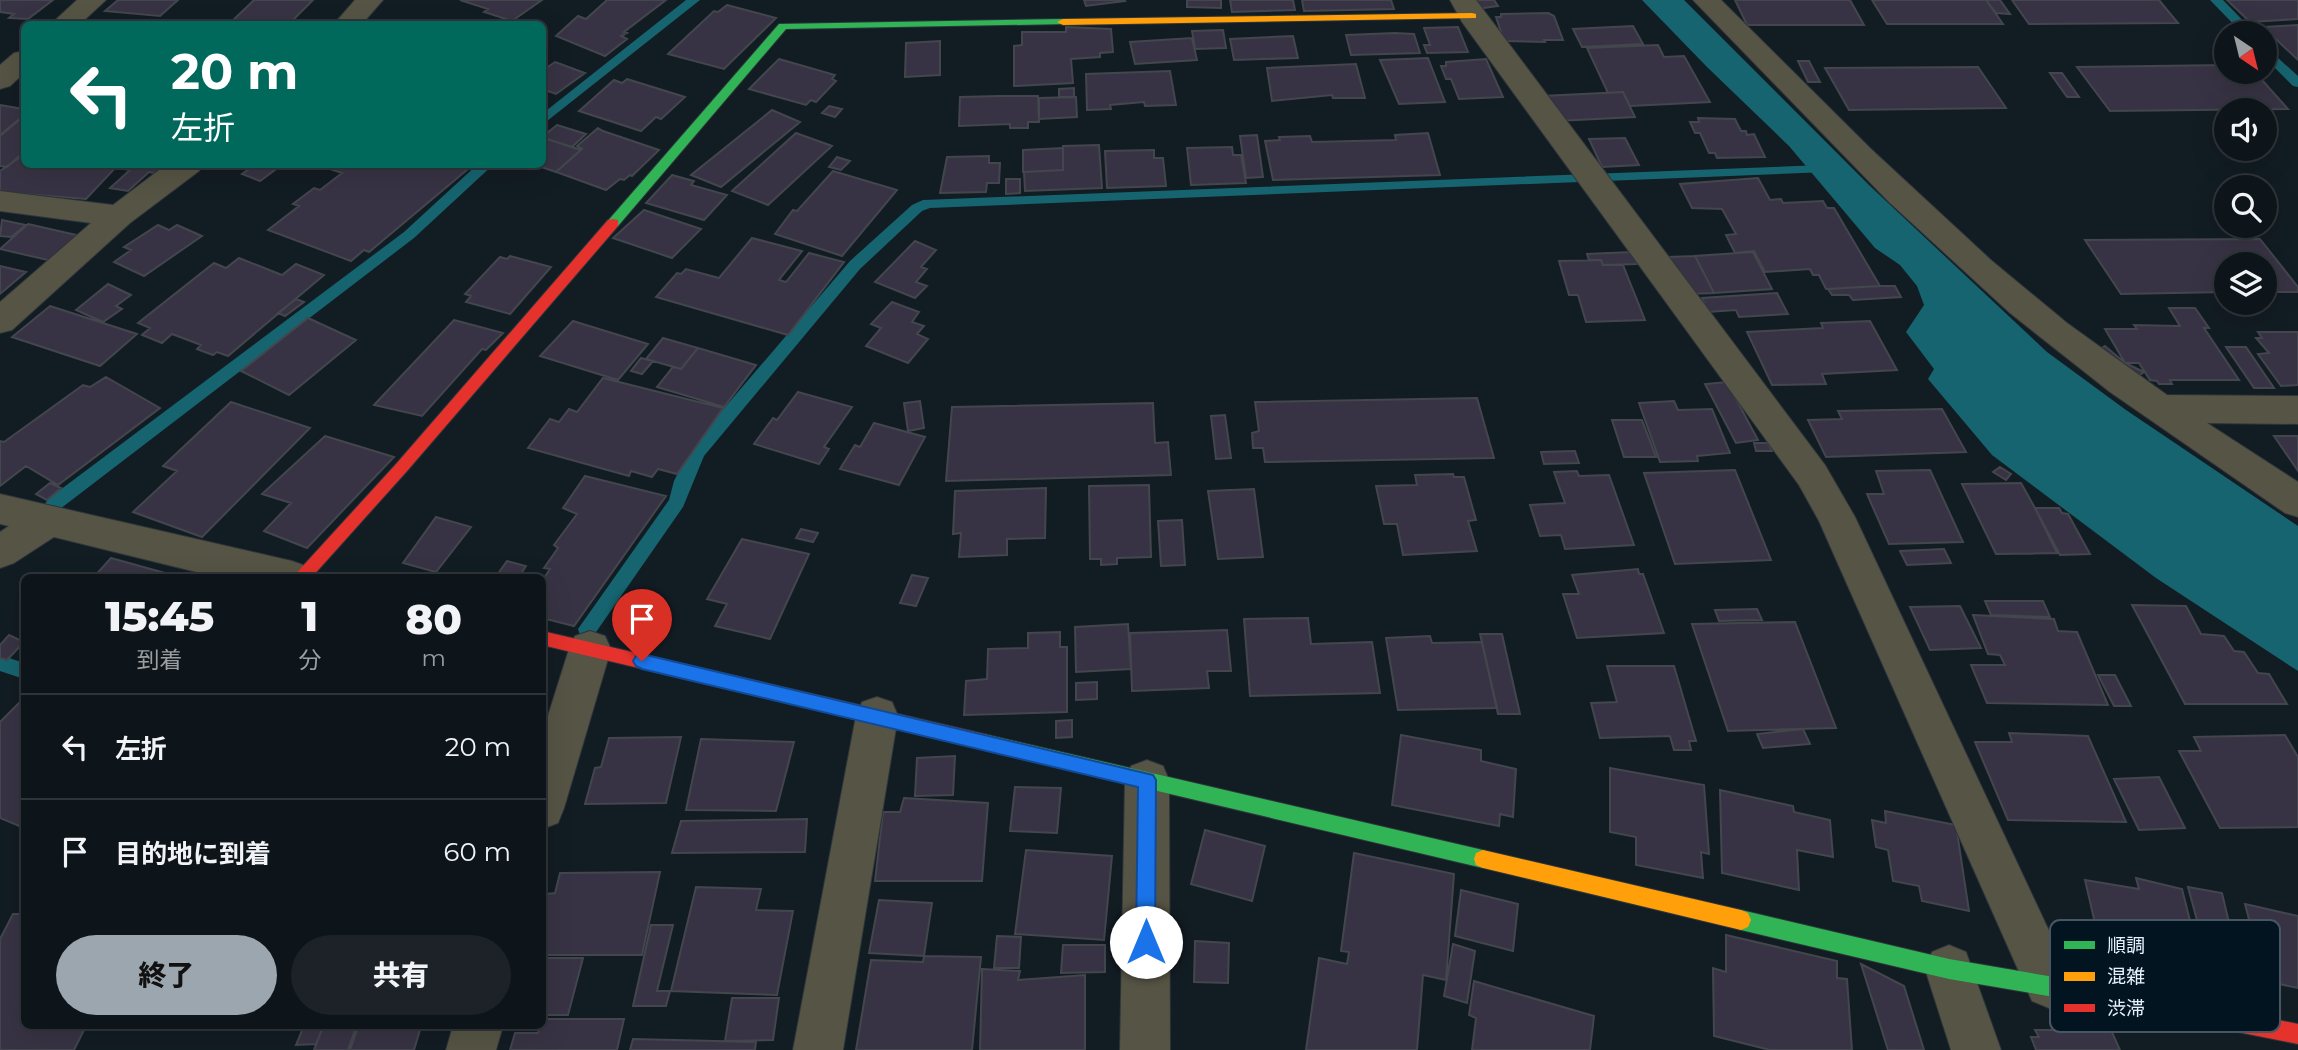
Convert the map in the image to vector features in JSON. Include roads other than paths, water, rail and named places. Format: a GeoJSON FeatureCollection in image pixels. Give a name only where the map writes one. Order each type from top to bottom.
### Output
{"type":"FeatureCollection","features":[{"type":"Feature","properties":{"kind":"street"},"geometry":{"type":"LineString","coordinates":[[44,21],[65,0]]}},
{"type":"Feature","properties":{"kind":"street"},"geometry":{"type":"LineString","coordinates":[[68,21],[93,0]]}},
{"type":"Feature","properties":{"kind":"street"},"geometry":{"type":"LineString","coordinates":[[350,21],[370,0]]}},
{"type":"Feature","properties":{"kind":"street"},"geometry":{"type":"LineString","coordinates":[[1706,0],[1903,197],[2012,296],[2111,375],[2298,502]]}},
{"type":"Feature","properties":{"kind":"street"},"geometry":{"type":"LineString","coordinates":[[304,574],[402,467],[783,26],[1468,8],[1783,433],[1818,486],[1836,517],[2049,984]]}},
{"type":"Feature","properties":{"kind":"street"},"geometry":{"type":"LineString","coordinates":[[0,80],[21,45]]}},
{"type":"Feature","properties":{"kind":"street"},"geometry":{"type":"LineString","coordinates":[[0,321],[119,216],[183,168]]}},
{"type":"Feature","properties":{"kind":"street"},"geometry":{"type":"LineString","coordinates":[[0,201],[119,216]]}},
{"type":"Feature","properties":{"kind":"street"},"geometry":{"type":"LineString","coordinates":[[2160,409],[2298,410]]}},
{"type":"Feature","properties":{"kind":"street"},"geometry":{"type":"LineString","coordinates":[[0,509],[275,574]]}},
{"type":"Feature","properties":{"kind":"street"},"geometry":{"type":"LineString","coordinates":[[0,552],[50,520]]}},
{"type":"Feature","properties":{"kind":"street"},"geometry":{"type":"LineString","coordinates":[[546,639],[1949,969],[2049,984]]}},
{"type":"Feature","properties":{"kind":"street"},"geometry":{"type":"LineString","coordinates":[[546,795],[590,649]]}},
{"type":"Feature","properties":{"kind":"street"},"geometry":{"type":"LineString","coordinates":[[818,1050],[877,716]]}},
{"type":"Feature","properties":{"kind":"street"},"geometry":{"type":"LineString","coordinates":[[1144,1050],[1147,780]]}},
{"type":"Feature","properties":{"kind":"street"},"geometry":{"type":"LineString","coordinates":[[1949,969],[1976,1050]]}},
{"type":"Feature","properties":{"kind":"street"},"geometry":{"type":"LineString","coordinates":[[471,1050],[477,1029]]}},
{"type":"Feature","properties":{"kind":"street"},"geometry":{"type":"LineString","coordinates":[[2280,1030],[2298,1034]]}},
{"type":"Feature","properties":{"kind":"water"},"geometry":{"type":"Polygon","coordinates":[[[1642,0],[1684,0],[1869,185],[2047,352],[2126,410],[2298,526],[2298,671],[2156,578],[1992,455],[1928,379],[1934,369],[1906,332],[1924,305],[1917,286],[1900,265],[1875,248],[1789,146],[1642,0]]]}},
{"type":"Feature","properties":{"kind":"waterway"},"geometry":{"type":"LineString","coordinates":[[546,118],[694,0]]}},
{"type":"Feature","properties":{"kind":"waterway"},"geometry":{"type":"LineString","coordinates":[[2216,0],[2237,21]]}},
{"type":"Feature","properties":{"kind":"waterway"},"geometry":{"type":"LineString","coordinates":[[2277,62],[2298,83]]}},
{"type":"Feature","properties":{"kind":"waterway"},"geometry":{"type":"LineString","coordinates":[[54,504],[409,235],[483,168]]}},
{"type":"Feature","properties":{"kind":"waterway"},"geometry":{"type":"LineString","coordinates":[[587,629],[677,502],[683,481],[697,452],[855,265],[917,208],[928,203],[1822,169]]}},
{"type":"Feature","properties":{"kind":"waterway"},"geometry":{"type":"LineString","coordinates":[[0,663],[21,670]]}}]}
